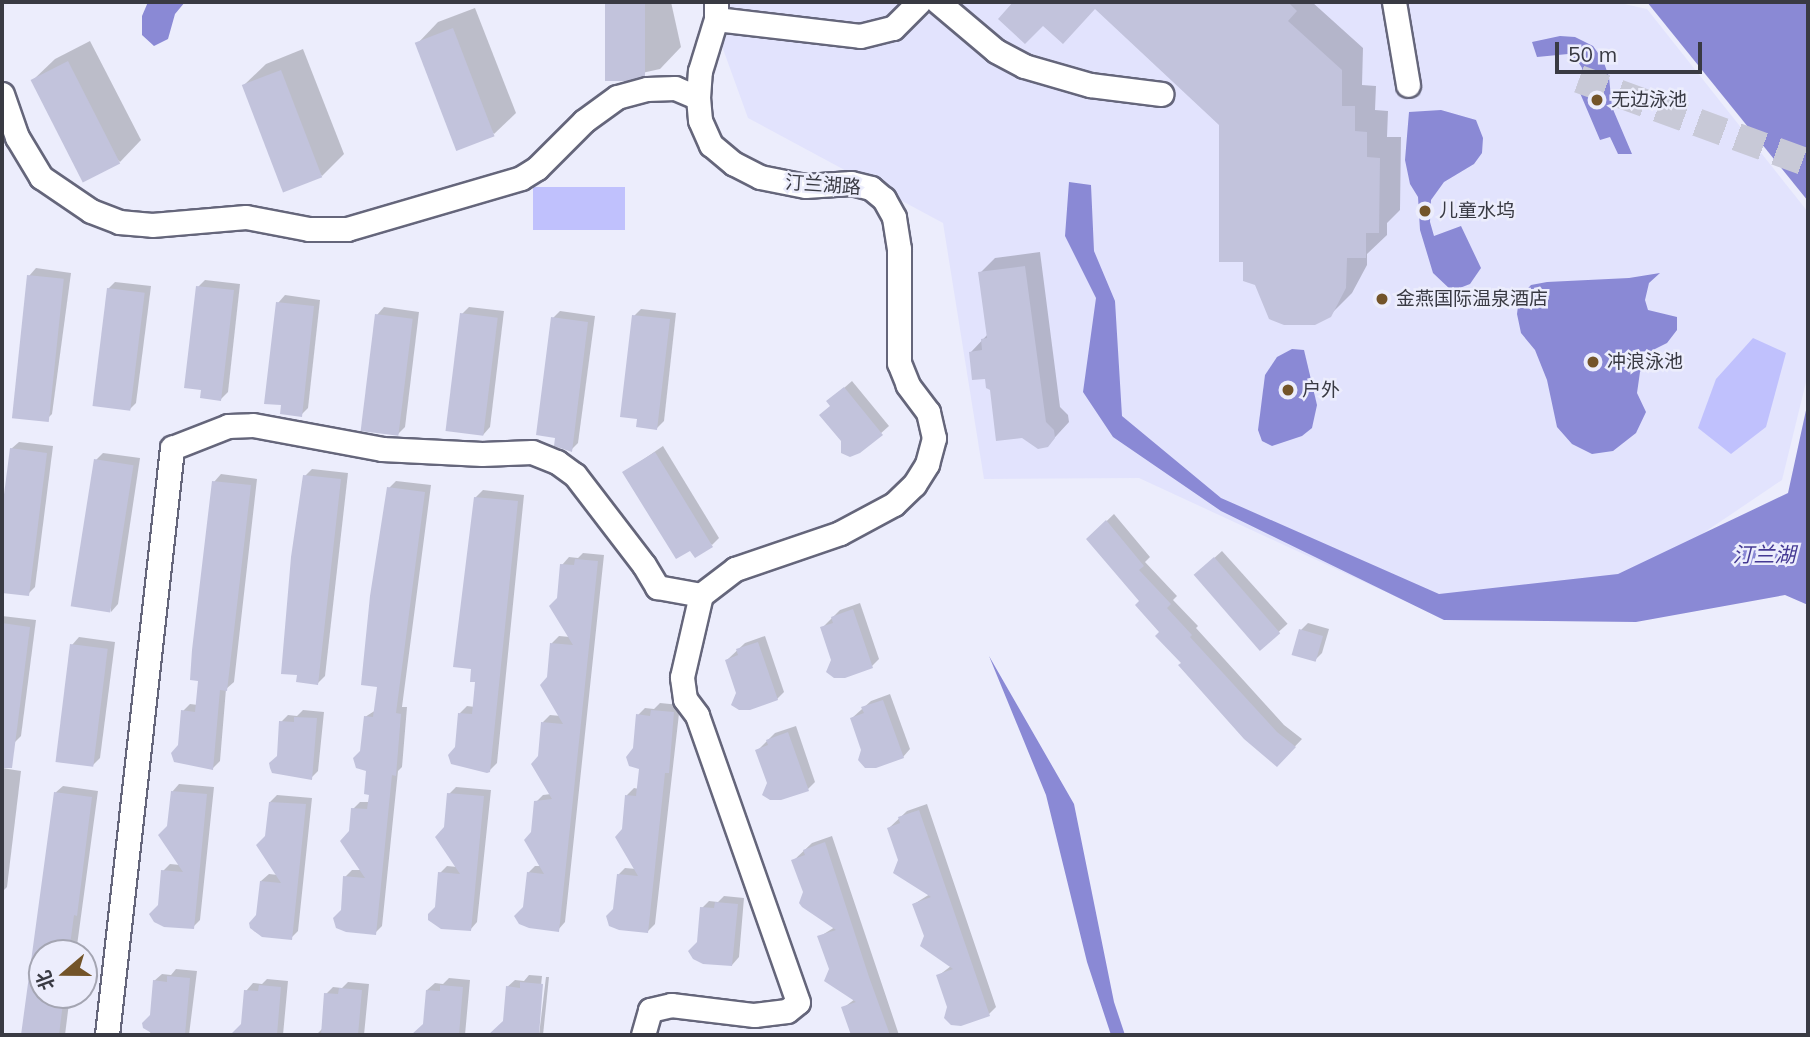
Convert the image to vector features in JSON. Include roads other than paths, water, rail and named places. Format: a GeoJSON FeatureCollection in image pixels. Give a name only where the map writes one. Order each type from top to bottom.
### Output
{"type":"FeatureCollection","features":[{"type":"Feature","properties":{"kind":"street"},"geometry":{"type":"LineString","coordinates":[[716,11],[859,36],[893,27],[919,2]]}},
{"type":"Feature","properties":{"kind":"street"},"geometry":{"type":"LineString","coordinates":[[938,2],[996,51],[1024,66],[1090,85],[1161,94]]}},
{"type":"Feature","properties":{"kind":"street"},"geometry":{"type":"LineString","coordinates":[[1394,2],[1408,85]]}},
{"type":"Feature","properties":{"kind":"street","name":"汀兰湖路"},"geometry":{"type":"LineString","coordinates":[[701,595],[735,569],[840,533],[894,504],[920,475],[934,438],[928,412],[908,385],[899,363],[900,272],[894,217],[884,199],[871,188],[852,183],[805,186],[760,177],[734,164],[711,145],[700,120],[698,98],[700,71],[716,11]]}},
{"type":"Feature","properties":{"kind":"street"},"geometry":{"type":"LineString","coordinates":[[2,94],[17,137],[41,177],[90,211],[119,222],[152,225],[246,216],[309,229],[347,229],[521,178],[537,168],[584,121],[617,97],[647,89],[675,88],[698,98]]}},
{"type":"Feature","properties":{"kind":"street"},"geometry":{"type":"LineString","coordinates":[[107,1035],[172,448],[228,426],[253,425],[382,449],[482,454],[532,452],[557,462],[575,475],[644,565],[657,587],[701,595],[682,677],[685,699],[697,715],[798,1002],[787,1011],[754,1015],[671,1005],[650,1010],[643,1035]]}},
{"type":"Feature","properties":{"kind":"water"},"geometry":{"type":"Polygon","coordinates":[[[148,2],[185,2],[175,14],[168,39],[154,46],[142,35],[142,16],[148,2]]]}},
{"type":"Feature","properties":{"kind":"water"},"geometry":{"type":"Polygon","coordinates":[[[1647,2],[1808,2],[1808,201],[1647,2]]]}},
{"type":"Feature","properties":{"kind":"water","name":"无边泳池"},"geometry":{"type":"Polygon","coordinates":[[[1560,36],[1575,37],[1593,46],[1603,60],[1609,77],[1612,107],[1632,154],[1618,154],[1610,137],[1600,140],[1580,93],[1582,68],[1577,60],[1568,54],[1537,57],[1532,42],[1560,36]]]}},
{"type":"Feature","properties":{"kind":"water","name":"儿童水坞"},"geometry":{"type":"Polygon","coordinates":[[[1441,110],[1476,120],[1483,138],[1482,153],[1474,164],[1444,182],[1431,200],[1430,222],[1434,236],[1461,226],[1481,268],[1470,284],[1452,291],[1433,273],[1420,230],[1418,197],[1410,184],[1405,160],[1409,112],[1441,110]]]}},
{"type":"Feature","properties":{"kind":"water","name":"汀兰湖"},"geometry":{"type":"Polygon","coordinates":[[[1069,182],[1091,185],[1094,251],[1115,301],[1122,416],[1221,498],[1439,594],[1618,574],[1788,493],[1808,401],[1808,605],[1785,595],[1636,622],[1444,620],[1221,511],[1113,437],[1083,392],[1096,298],[1065,236],[1069,182]]]}},
{"type":"Feature","properties":{"kind":"water","name":"冲浪泳池"},"geometry":{"type":"Polygon","coordinates":[[[1660,273],[1649,283],[1645,300],[1648,310],[1677,317],[1677,330],[1667,343],[1651,351],[1640,372],[1637,393],[1646,412],[1636,433],[1613,451],[1592,454],[1572,444],[1557,427],[1547,380],[1535,350],[1521,333],[1517,314],[1519,298],[1531,285],[1547,282],[1629,278],[1660,273]]]}},
{"type":"Feature","properties":{"kind":"water","name":"户外"},"geometry":{"type":"Polygon","coordinates":[[[1292,349],[1304,350],[1317,405],[1312,428],[1302,436],[1272,446],[1262,441],[1258,430],[1265,375],[1277,357],[1292,349]]]}},
{"type":"Feature","properties":{"kind":"water"},"geometry":{"type":"Polygon","coordinates":[[[989,656],[1074,804],[1114,1002],[1125,1035],[1111,1035],[1087,962],[1046,795],[989,656]]]}},
{"type":"Feature","properties":{"kind":"tunnel"},"geometry":{"type":"LineString","coordinates":[[1579,79],[1808,163]]}},
{"type":"Feature","properties":{"kind":"place","name":"无边泳池"},"geometry":{"type":"Point","coordinates":[1597,100]}},
{"type":"Feature","properties":{"kind":"place","name":"儿童水坞"},"geometry":{"type":"Point","coordinates":[1425,211]}},
{"type":"Feature","properties":{"kind":"place","name":"金燕国际温泉酒店"},"geometry":{"type":"Point","coordinates":[1382,299]}},
{"type":"Feature","properties":{"kind":"place","name":"冲浪泳池"},"geometry":{"type":"Point","coordinates":[1593,362]}},
{"type":"Feature","properties":{"kind":"place","name":"户外"},"geometry":{"type":"Point","coordinates":[1288,390]}}]}
